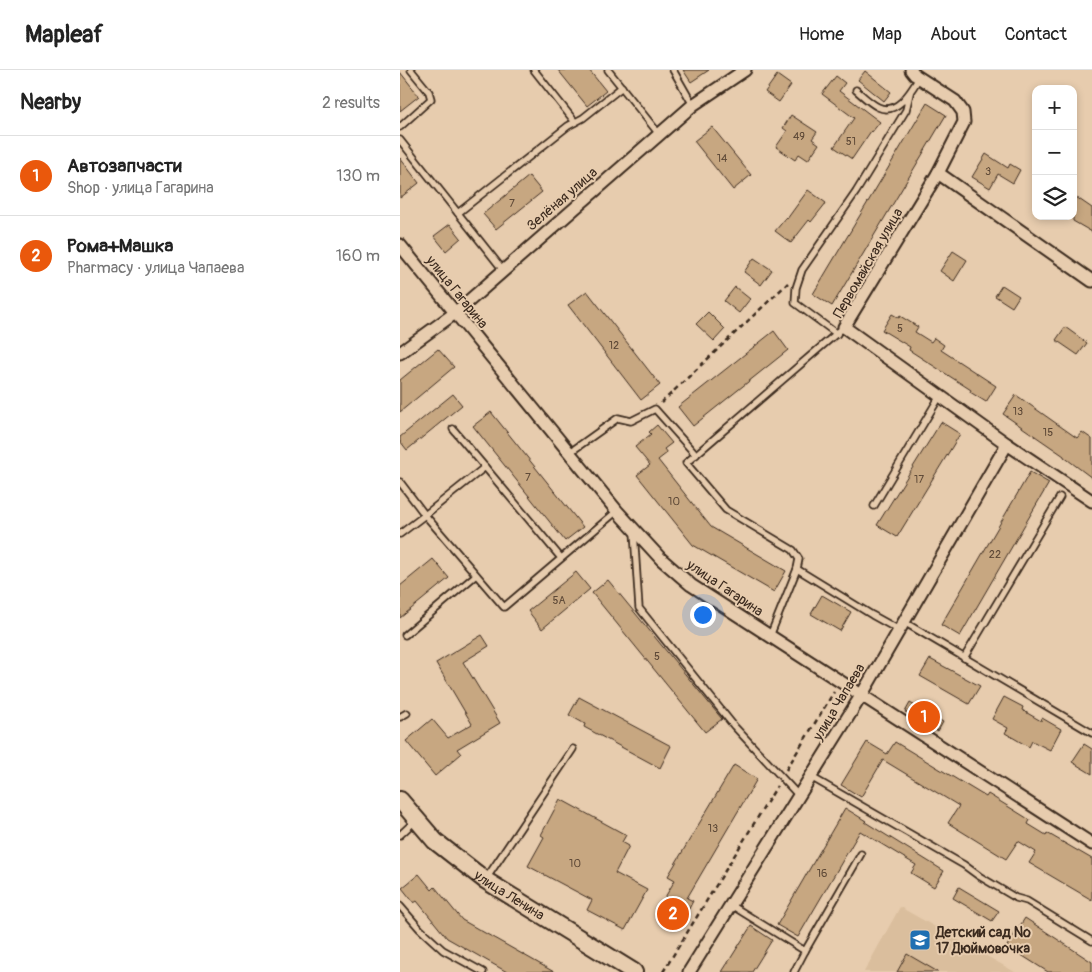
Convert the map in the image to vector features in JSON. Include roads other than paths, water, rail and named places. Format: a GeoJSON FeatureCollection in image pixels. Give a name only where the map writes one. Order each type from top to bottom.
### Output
{"type":"FeatureCollection","features":[{"type":"Feature","properties":{"kind":"main road","name":"улица Ленина"},"geometry":{"type":"LineString","coordinates":[[400,800],[434,841],[485,880],[634,972]]}},
{"type":"Feature","properties":{"kind":"street","name":"Зелёная улица"},"geometry":{"type":"LineString","coordinates":[[400,353],[455,313],[693,105],[745,70]]}},
{"type":"Feature","properties":{"kind":"street","name":"Первомайская улица"},"geometry":{"type":"LineString","coordinates":[[915,74],[955,101],[963,112],[964,122],[938,173],[841,331],[940,396],[1092,501]]}},
{"type":"Feature","properties":{"kind":"street"},"geometry":{"type":"LineString","coordinates":[[938,173],[1092,281]]}},
{"type":"Feature","properties":{"kind":"street","name":"улица Гагарина"},"geometry":{"type":"LineString","coordinates":[[400,245],[617,511],[661,560],[691,585],[1092,844]]}},
{"type":"Feature","properties":{"kind":"street","name":"улица Чапаева"},"geometry":{"type":"LineString","coordinates":[[689,972],[861,696],[1007,444]]}},
{"type":"Feature","properties":{"kind":"lane"},"geometry":{"type":"LineString","coordinates":[[400,127],[431,99],[430,92],[411,70]]}},
{"type":"Feature","properties":{"kind":"lane"},"geometry":{"type":"LineString","coordinates":[[534,70],[575,122]]}},
{"type":"Feature","properties":{"kind":"lane"},"geometry":{"type":"LineString","coordinates":[[608,70],[659,134]]}},
{"type":"Feature","properties":{"kind":"lane"},"geometry":{"type":"LineString","coordinates":[[673,70],[693,105]]}},
{"type":"Feature","properties":{"kind":"lane"},"geometry":{"type":"LineString","coordinates":[[770,636],[797,569],[799,559],[793,550],[726,510],[686,463],[841,331],[795,303],[796,288],[802,270],[856,192],[906,110],[915,74]]}},
{"type":"Feature","properties":{"kind":"lane"},"geometry":{"type":"LineString","coordinates":[[458,213],[568,126],[583,118],[622,87]]}},
{"type":"Feature","properties":{"kind":"lane"},"geometry":{"type":"LineString","coordinates":[[856,90],[877,107],[884,109],[895,107],[910,93]]}},
{"type":"Feature","properties":{"kind":"lane"},"geometry":{"type":"LineString","coordinates":[[400,140],[504,270]]}},
{"type":"Feature","properties":{"kind":"lane"},"geometry":{"type":"LineString","coordinates":[[874,506],[940,396]]}},
{"type":"Feature","properties":{"kind":"lane"},"geometry":{"type":"LineString","coordinates":[[569,453],[618,418],[631,421],[655,409],[696,455]]}},
{"type":"Feature","properties":{"kind":"lane"},"geometry":{"type":"LineString","coordinates":[[453,429],[561,558]]}},
{"type":"Feature","properties":{"kind":"lane"},"geometry":{"type":"LineString","coordinates":[[400,534],[485,467]]}},
{"type":"Feature","properties":{"kind":"lane"},"geometry":{"type":"LineString","coordinates":[[400,482],[425,515],[504,607],[617,511]]}},
{"type":"Feature","properties":{"kind":"lane"},"geometry":{"type":"LineString","coordinates":[[964,658],[1060,497]]}},
{"type":"Feature","properties":{"kind":"lane"},"geometry":{"type":"LineString","coordinates":[[634,530],[639,608],[734,726],[799,796]]}},
{"type":"Feature","properties":{"kind":"lane"},"geometry":{"type":"LineString","coordinates":[[797,569],[872,615],[902,626],[964,658],[1092,733]]}},
{"type":"Feature","properties":{"kind":"lane"},"geometry":{"type":"LineString","coordinates":[[405,635],[476,575]]}},
{"type":"Feature","properties":{"kind":"lane"},"geometry":{"type":"LineString","coordinates":[[400,718],[407,712]]}},
{"type":"Feature","properties":{"kind":"lane"},"geometry":{"type":"LineString","coordinates":[[485,880],[573,750]]}},
{"type":"Feature","properties":{"kind":"lane"},"geometry":{"type":"LineString","coordinates":[[810,777],[964,865],[1016,898],[1027,901],[1046,912],[1092,941]]}},
{"type":"Feature","properties":{"kind":"lane"},"geometry":{"type":"LineString","coordinates":[[400,835],[416,820]]}},
{"type":"Feature","properties":{"kind":"lane"},"geometry":{"type":"LineString","coordinates":[[794,972],[861,854]]}},
{"type":"Feature","properties":{"kind":"lane"},"geometry":{"type":"LineString","coordinates":[[731,905],[805,951]]}},
{"type":"Feature","properties":{"kind":"lane"},"geometry":{"type":"LineString","coordinates":[[400,906],[420,929],[443,950],[484,972]]}},
{"type":"Feature","properties":{"kind":"place","name":"Автозапчасти"},"geometry":{"type":"Point","coordinates":[924,717]}},
{"type":"Feature","properties":{"kind":"place","name":"Рома+Машка"},"geometry":{"type":"Point","coordinates":[673,914]}},
{"type":"Feature","properties":{"kind":"place","name":"Детский сад № 17 Дюймовочка"},"geometry":{"type":"Point","coordinates":[920,940]}}]}
